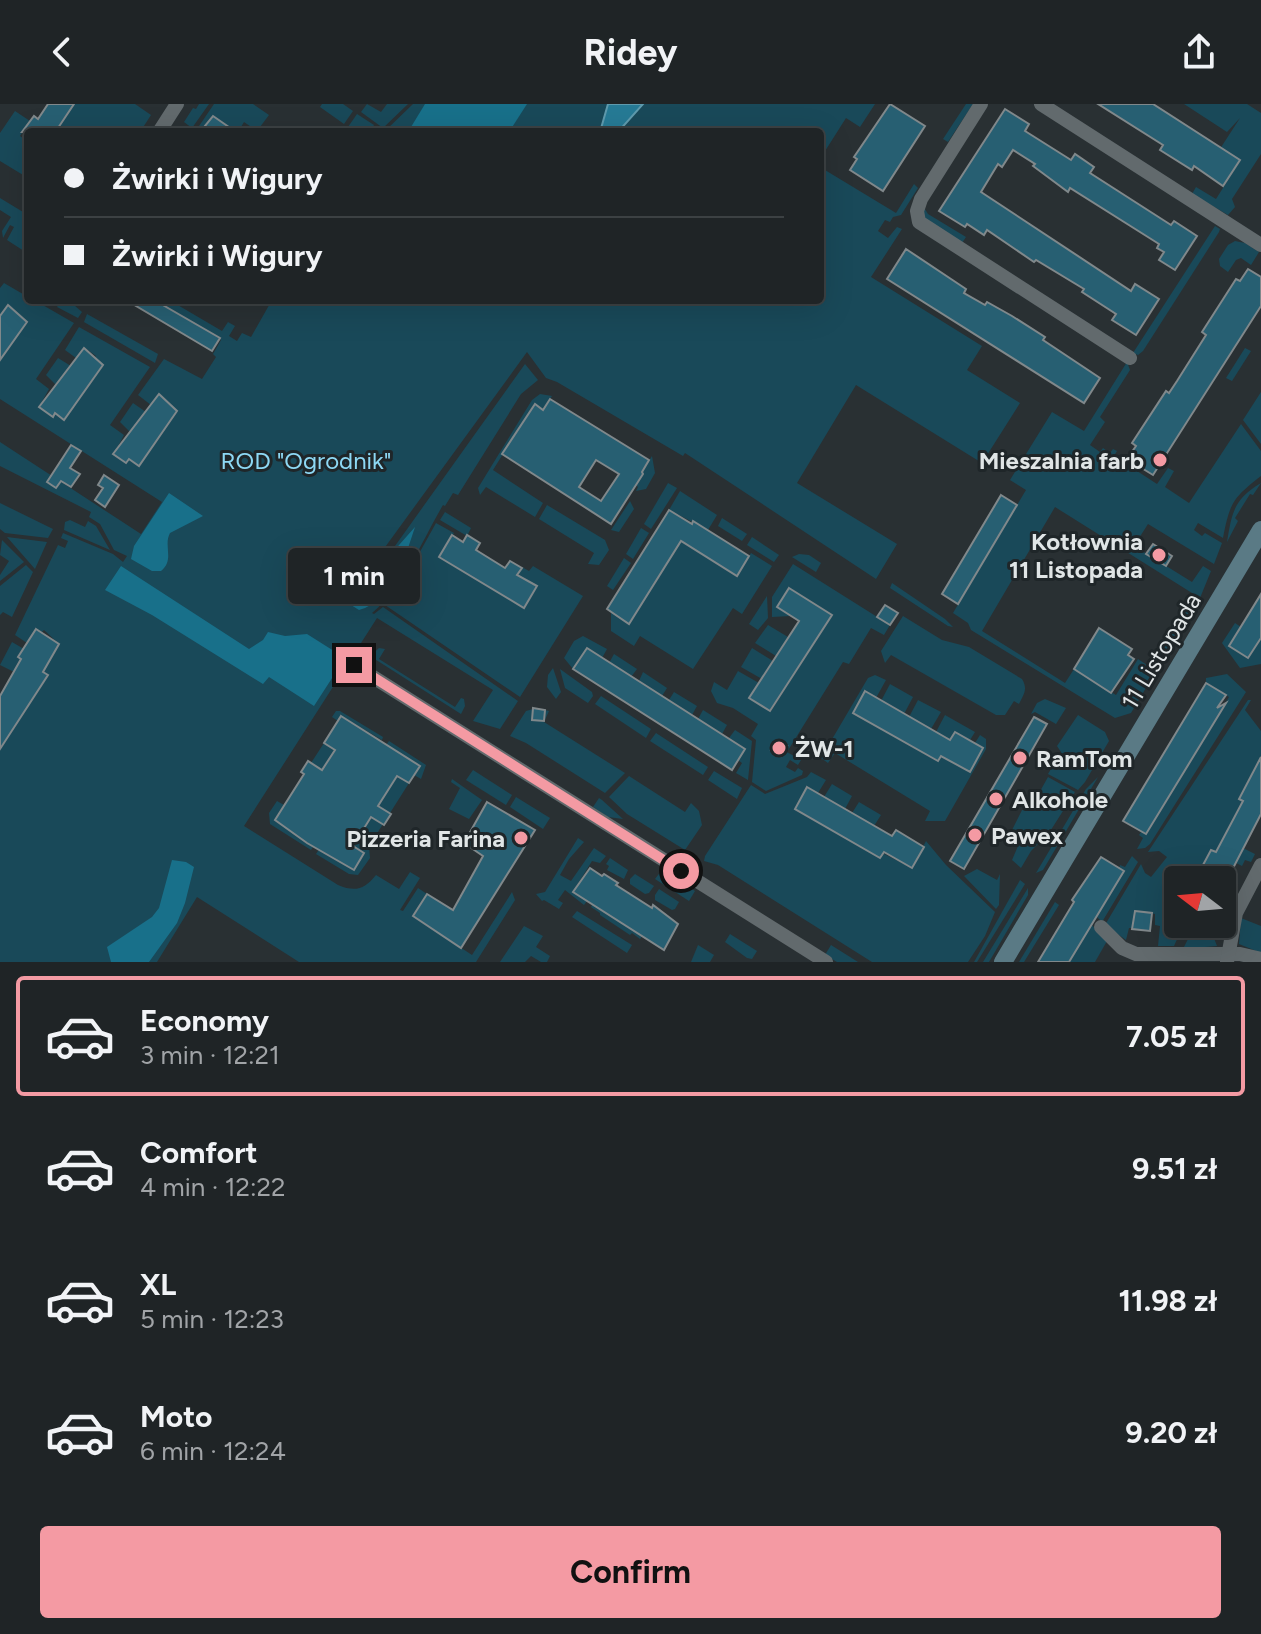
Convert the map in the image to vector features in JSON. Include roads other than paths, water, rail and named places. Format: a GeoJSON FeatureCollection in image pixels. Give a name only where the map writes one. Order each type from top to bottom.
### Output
{"type":"FeatureCollection","features":[{"type":"Feature","properties":{"kind":"main road","name":"11 Listopada"},"geometry":{"type":"LineString","coordinates":[[1003,962],[1261,530]]}},
{"type":"Feature","properties":{"kind":"street"},"geometry":{"type":"LineString","coordinates":[[162,128],[177,104]]}},
{"type":"Feature","properties":{"kind":"street"},"geometry":{"type":"LineString","coordinates":[[981,104],[921,199],[917,211],[919,222],[1130,358]]}},
{"type":"Feature","properties":{"kind":"street"},"geometry":{"type":"LineString","coordinates":[[1041,104],[1261,245]]}},
{"type":"Feature","properties":{"kind":"street"},"geometry":{"type":"LineString","coordinates":[[354,665],[826,962]]}},
{"type":"Feature","properties":{"kind":"street"},"geometry":{"type":"LineString","coordinates":[[1227,958],[1236,913],[1261,865]]}},
{"type":"Feature","properties":{"kind":"street"},"geometry":{"type":"LineString","coordinates":[[1101,927],[1122,948],[1136,954],[1227,958],[1240,954],[1261,959]]}},
{"type":"Feature","properties":{"kind":"place","name":"Mieszalnia farb"},"geometry":{"type":"Point","coordinates":[1160,460]}},
{"type":"Feature","properties":{"kind":"place","name":"Kotłownia 11 Listopada"},"geometry":{"type":"Point","coordinates":[1159,555]}},
{"type":"Feature","properties":{"kind":"place","name":"ŻW-1"},"geometry":{"type":"Point","coordinates":[779,748]}},
{"type":"Feature","properties":{"kind":"place","name":"RamTom"},"geometry":{"type":"Point","coordinates":[1020,758]}},
{"type":"Feature","properties":{"kind":"place","name":"Alkohole"},"geometry":{"type":"Point","coordinates":[996,799]}},
{"type":"Feature","properties":{"kind":"place","name":"Pawex"},"geometry":{"type":"Point","coordinates":[975,835]}},
{"type":"Feature","properties":{"kind":"place","name":"Pizzeria Farina"},"geometry":{"type":"Point","coordinates":[521,838]}},
{"type":"Feature","properties":{"kind":"park label","name":"ROD \"Ogrodnik\""},"geometry":{"type":"Point","coordinates":[306,460]}}]}
